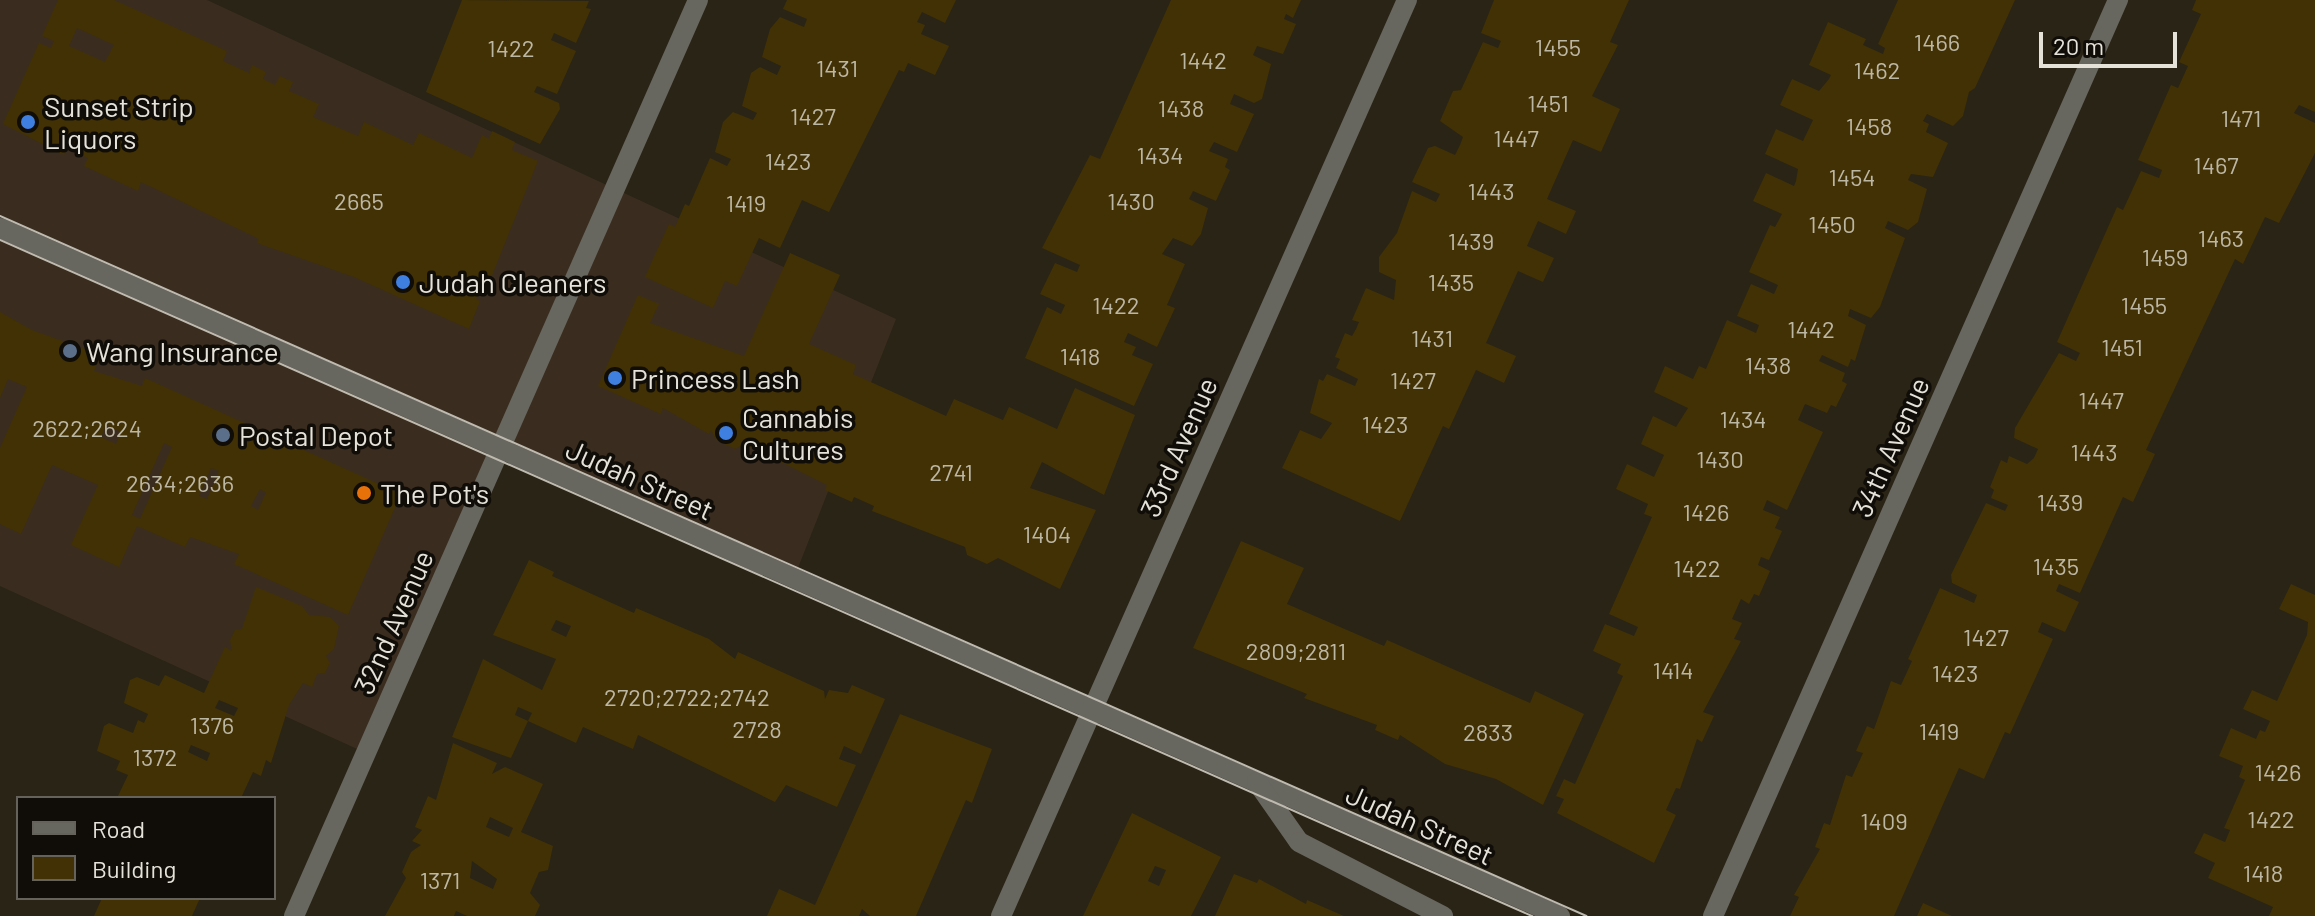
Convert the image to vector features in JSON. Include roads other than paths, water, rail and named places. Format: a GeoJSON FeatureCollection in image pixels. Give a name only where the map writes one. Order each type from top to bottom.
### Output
{"type":"FeatureCollection","features":[{"type":"Feature","properties":{"kind":"street","name":"32nd Avenue"},"geometry":{"type":"LineString","coordinates":[[294,916],[698,0]]}},
{"type":"Feature","properties":{"kind":"street","name":"33rd Avenue"},"geometry":{"type":"LineString","coordinates":[[1001,916],[1407,0]]}},
{"type":"Feature","properties":{"kind":"street","name":"34th Avenue"},"geometry":{"type":"LineString","coordinates":[[1713,916],[2118,0]]}},
{"type":"Feature","properties":{"kind":"street","name":"Judah Street"},"geometry":{"type":"LineString","coordinates":[[0,228],[1560,916]]}},
{"type":"Feature","properties":{"kind":"street"},"geometry":{"type":"LineString","coordinates":[[1257,782],[1299,842],[1443,916]]}},
{"type":"Feature","properties":{"kind":"tram line"},"geometry":{"type":"LineString","coordinates":[[0,216],[1586,916]]}},
{"type":"Feature","properties":{"kind":"tram line"},"geometry":{"type":"LineString","coordinates":[[0,240],[1532,916]]}},
{"type":"Feature","properties":{"kind":"place","name":"Sunset Strip Liquors"},"geometry":{"type":"Point","coordinates":[28,122]}},
{"type":"Feature","properties":{"kind":"place","name":"Judah Cleaners"},"geometry":{"type":"Point","coordinates":[403,282]}},
{"type":"Feature","properties":{"kind":"place","name":"Wang Insurance"},"geometry":{"type":"Point","coordinates":[70,351]}},
{"type":"Feature","properties":{"kind":"place","name":"Princess Lash"},"geometry":{"type":"Point","coordinates":[615,378]}},
{"type":"Feature","properties":{"kind":"place","name":"Cannabis Cultures"},"geometry":{"type":"Point","coordinates":[726,433]}},
{"type":"Feature","properties":{"kind":"place","name":"Postal Depot"},"geometry":{"type":"Point","coordinates":[223,435]}},
{"type":"Feature","properties":{"kind":"place","name":"The Pot's"},"geometry":{"type":"Point","coordinates":[364,493]}}]}
